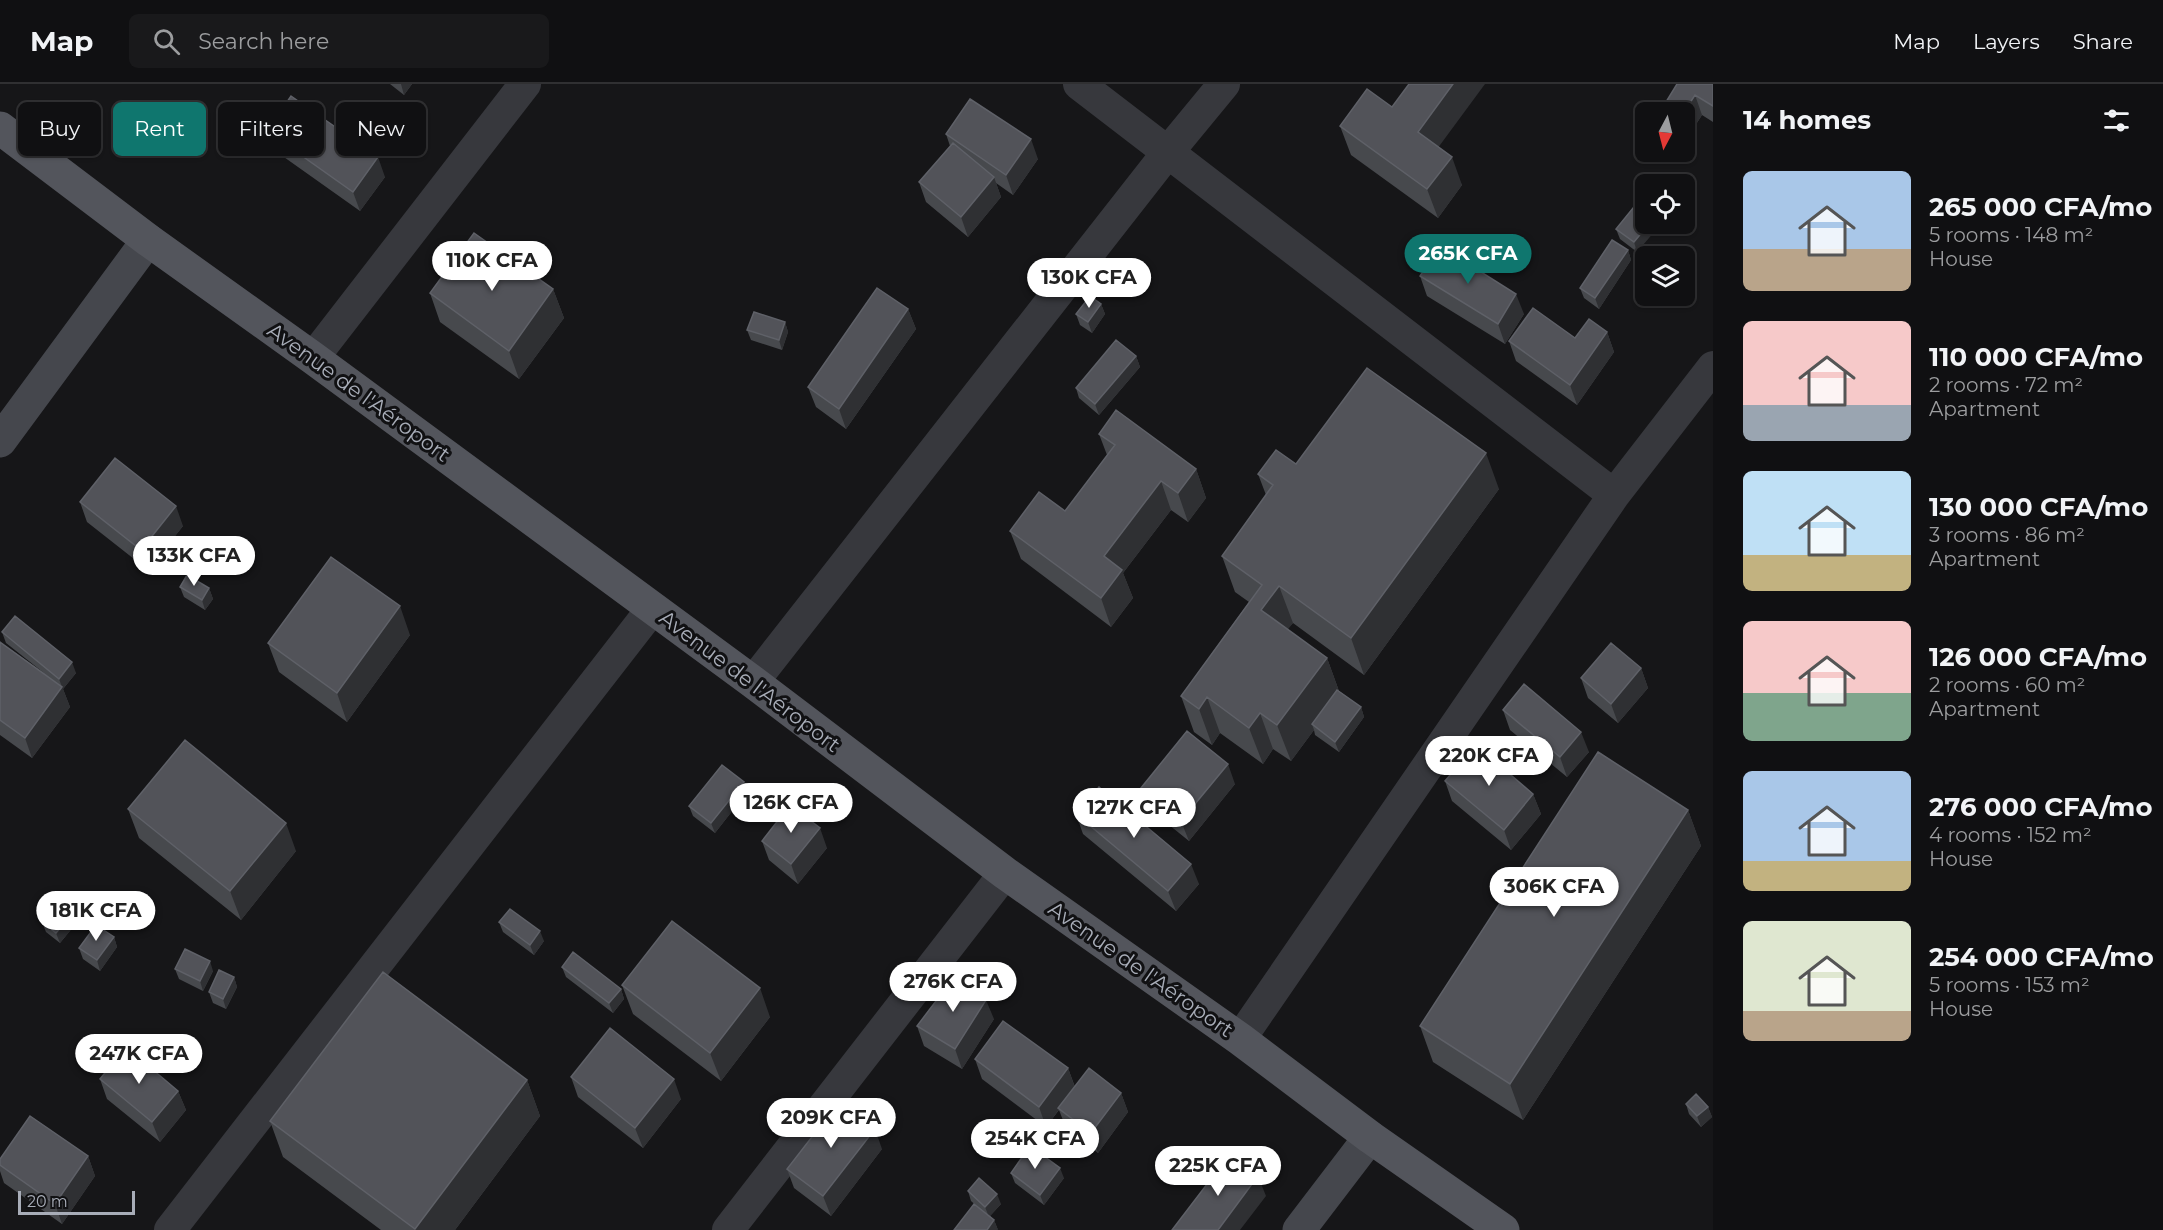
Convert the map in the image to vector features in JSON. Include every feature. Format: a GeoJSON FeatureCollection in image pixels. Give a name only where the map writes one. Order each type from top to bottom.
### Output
{"type":"FeatureCollection","features":[{"type":"Feature","properties":{"kind":"main road","name":"Avenue de l'Aéroport"},"geometry":{"type":"LineString","coordinates":[[0,128],[148,240],[313,358],[753,682],[1005,873],[1240,1039],[1370,1137],[1503,1230]]}},
{"type":"Feature","properties":{"kind":"street"},"geometry":{"type":"LineString","coordinates":[[313,358],[525,84]]}},
{"type":"Feature","properties":{"kind":"street"},"geometry":{"type":"LineString","coordinates":[[1079,84],[1614,495]]}},
{"type":"Feature","properties":{"kind":"street"},"geometry":{"type":"LineString","coordinates":[[753,682],[1168,152],[1224,84]]}},
{"type":"Feature","properties":{"kind":"street"},"geometry":{"type":"LineString","coordinates":[[0,441],[148,240]]}},
{"type":"Feature","properties":{"kind":"street"},"geometry":{"type":"LineString","coordinates":[[1240,1039],[1614,495],[1713,367]]}},
{"type":"Feature","properties":{"kind":"street"},"geometry":{"type":"LineString","coordinates":[[170,1230],[652,609]]}},
{"type":"Feature","properties":{"kind":"street"},"geometry":{"type":"LineString","coordinates":[[728,1230],[1005,873]]}},
{"type":"Feature","properties":{"kind":"street"},"geometry":{"type":"LineString","coordinates":[[1299,1230],[1370,1137]]}},
{"type":"Feature","properties":{"kind":"building"},"geometry":{"type":"Polygon","coordinates":[[[1409,84],[1453,84],[1418,132],[1452,157],[1427,189],[1340,126],[1367,89],[1392,107],[1409,84]]]}},
{"type":"Feature","properties":{"kind":"building"},"geometry":{"type":"Polygon","coordinates":[[[1677,84],[1713,84],[1713,106],[1695,95],[1690,102],[1666,102],[1677,84]]]}},
{"type":"Feature","properties":{"kind":"building"},"geometry":{"type":"Polygon","coordinates":[[[291,96],[300,102],[287,102],[291,96]]]}},
{"type":"Feature","properties":{"kind":"building"},"geometry":{"type":"Polygon","coordinates":[[[970,99],[1031,139],[1006,175],[946,134],[970,99]]]}},
{"type":"Feature","properties":{"kind":"building"},"geometry":{"type":"Polygon","coordinates":[[[324,119],[336,128],[336,156],[378,157],[353,192],[302,156],[324,156],[324,119]]]}},
{"type":"Feature","properties":{"kind":"building"},"geometry":{"type":"Polygon","coordinates":[[[953,143],[994,177],[961,217],[919,182],[953,143]]]}},
{"type":"Feature","properties":{"kind":"building"},"geometry":{"type":"Polygon","coordinates":[[[1635,206],[1635,234],[1641,234],[1634,242],[1616,229],[1635,206]]]}},
{"type":"Feature","properties":{"kind":"building"},"geometry":{"type":"Polygon","coordinates":[[[474,233],[553,289],[509,351],[430,293],[474,233]]]}},
{"type":"Feature","properties":{"kind":"building"},"geometry":{"type":"Polygon","coordinates":[[[1612,240],[1628,250],[1595,298],[1580,288],[1612,240]]]}},
{"type":"Feature","properties":{"kind":"building"},"geometry":{"type":"Polygon","coordinates":[[[1440,246],[1516,294],[1498,324],[1420,276],[1440,246]]]}},
{"type":"Feature","properties":{"kind":"building"},"geometry":{"type":"Polygon","coordinates":[[[877,288],[908,309],[839,409],[808,387],[877,288]]]}},
{"type":"Feature","properties":{"kind":"building"},"geometry":{"type":"Polygon","coordinates":[[[1090,296],[1101,304],[1088,322],[1076,314],[1090,296]]]}},
{"type":"Feature","properties":{"kind":"building"},"geometry":{"type":"Polygon","coordinates":[[[1533,308],[1575,338],[1589,319],[1607,332],[1570,385],[1509,341],[1533,308]]]}},
{"type":"Feature","properties":{"kind":"building"},"geometry":{"type":"Polygon","coordinates":[[[754,312],[785,322],[779,340],[747,330],[754,312]]]}},
{"type":"Feature","properties":{"kind":"building"},"geometry":{"type":"Polygon","coordinates":[[[1116,340],[1136,356],[1095,404],[1076,388],[1116,340]]]}},
{"type":"Feature","properties":{"kind":"building"},"geometry":{"type":"Polygon","coordinates":[[[1367,368],[1486,453],[1351,638],[1279,586],[1261,610],[1327,658],[1277,725],[1260,713],[1249,728],[1207,697],[1199,709],[1181,696],[1262,585],[1222,556],[1273,485],[1258,474],[1276,450],[1296,464],[1367,368]]]}},
{"type":"Feature","properties":{"kind":"building"},"geometry":{"type":"Polygon","coordinates":[[[1116,410],[1196,469],[1178,493],[1161,481],[1104,556],[1122,570],[1101,598],[1010,531],[1039,492],[1065,511],[1115,445],[1099,434],[1116,410]]]}},
{"type":"Feature","properties":{"kind":"building"},"geometry":{"type":"Polygon","coordinates":[[[115,458],[176,506],[141,550],[80,502],[115,458]]]}},
{"type":"Feature","properties":{"kind":"building"},"geometry":{"type":"Polygon","coordinates":[[[331,557],[400,606],[337,693],[268,643],[331,557]]]}},
{"type":"Feature","properties":{"kind":"building"},"geometry":{"type":"Polygon","coordinates":[[[187,575],[209,588],[202,600],[180,587],[187,575]]]}},
{"type":"Feature","properties":{"kind":"building"},"geometry":{"type":"Polygon","coordinates":[[[15,616],[72,662],[59,679],[2,632],[15,616]]]}},
{"type":"Feature","properties":{"kind":"building"},"geometry":{"type":"Polygon","coordinates":[[[0,642],[62,687],[25,738],[0,720],[0,642]]]}},
{"type":"Feature","properties":{"kind":"building"},"geometry":{"type":"Polygon","coordinates":[[[1611,643],[1641,668],[1611,704],[1581,678],[1611,643]]]}},
{"type":"Feature","properties":{"kind":"building"},"geometry":{"type":"Polygon","coordinates":[[[1524,684],[1581,732],[1560,757],[1503,710],[1524,684]]]}},
{"type":"Feature","properties":{"kind":"building"},"geometry":{"type":"Polygon","coordinates":[[[1337,690],[1361,707],[1335,742],[1312,724],[1337,690]]]}},
{"type":"Feature","properties":{"kind":"building"},"geometry":{"type":"Polygon","coordinates":[[[1187,731],[1228,764],[1181,821],[1141,788],[1187,731]]]}},
{"type":"Feature","properties":{"kind":"building"},"geometry":{"type":"Polygon","coordinates":[[[185,740],[286,823],[230,891],[128,809],[185,740]]]}},
{"type":"Feature","properties":{"kind":"building"},"geometry":{"type":"Polygon","coordinates":[[[1476,745],[1533,794],[1504,830],[1445,781],[1476,745]]]}},
{"type":"Feature","properties":{"kind":"building"},"geometry":{"type":"Polygon","coordinates":[[[1598,752],[1688,810],[1510,1084],[1420,1026],[1598,752]]]}},
{"type":"Feature","properties":{"kind":"building"},"geometry":{"type":"Polygon","coordinates":[[[722,765],[744,782],[711,823],[689,806],[722,765]]]}},
{"type":"Feature","properties":{"kind":"building"},"geometry":{"type":"Polygon","coordinates":[[[1099,787],[1191,864],[1168,891],[1076,814],[1099,787]]]}},
{"type":"Feature","properties":{"kind":"building"},"geometry":{"type":"Polygon","coordinates":[[[790,805],[820,828],[791,864],[762,841],[790,805]]]}},
{"type":"Feature","properties":{"kind":"building"},"geometry":{"type":"Polygon","coordinates":[[[66,893],[80,905],[56,933],[42,922],[66,893]]]}},
{"type":"Feature","properties":{"kind":"building"},"geometry":{"type":"Polygon","coordinates":[[[510,909],[540,931],[530,945],[499,922],[510,909]]]}},
{"type":"Feature","properties":{"kind":"building"},"geometry":{"type":"Polygon","coordinates":[[[672,921],[760,988],[710,1053],[622,985],[672,921]]]}},
{"type":"Feature","properties":{"kind":"building"},"geometry":{"type":"Polygon","coordinates":[[[96,925],[114,937],[97,960],[79,948],[96,925]]]}},
{"type":"Feature","properties":{"kind":"building"},"geometry":{"type":"Polygon","coordinates":[[[185,949],[210,961],[200,981],[175,969],[185,949]]]}},
{"type":"Feature","properties":{"kind":"building"},"geometry":{"type":"Polygon","coordinates":[[[573,952],[621,989],[609,1003],[562,967],[573,952]]]}},
{"type":"Feature","properties":{"kind":"building"},"geometry":{"type":"Polygon","coordinates":[[[219,970],[234,977],[223,999],[209,992],[219,970]]]}},
{"type":"Feature","properties":{"kind":"building"},"geometry":{"type":"Polygon","coordinates":[[[383,972],[527,1080],[415,1229],[270,1121],[383,972]]]}},
{"type":"Feature","properties":{"kind":"building"},"geometry":{"type":"Polygon","coordinates":[[[955,976],[986,1000],[955,1049],[917,1026],[955,976]]]}},
{"type":"Feature","properties":{"kind":"building"},"geometry":{"type":"Polygon","coordinates":[[[1003,1021],[1068,1068],[1039,1107],[975,1059],[1003,1021]]]}},
{"type":"Feature","properties":{"kind":"building"},"geometry":{"type":"Polygon","coordinates":[[[610,1028],[674,1079],[635,1128],[571,1077],[610,1028]]]}},
{"type":"Feature","properties":{"kind":"building"},"geometry":{"type":"Polygon","coordinates":[[[126,1047],[178,1091],[152,1122],[100,1079],[126,1047]]]}},
{"type":"Feature","properties":{"kind":"building"},"geometry":{"type":"Polygon","coordinates":[[[1089,1068],[1121,1093],[1091,1133],[1058,1108],[1089,1068]]]}},
{"type":"Feature","properties":{"kind":"building"},"geometry":{"type":"Polygon","coordinates":[[[1696,1094],[1708,1107],[1697,1116],[1686,1104],[1696,1094]]]}},
{"type":"Feature","properties":{"kind":"building"},"geometry":{"type":"Polygon","coordinates":[[[839,1102],[875,1129],[823,1196],[787,1169],[839,1102]]]}},
{"type":"Feature","properties":{"kind":"building"},"geometry":{"type":"Polygon","coordinates":[[[30,1116],[88,1156],[55,1204],[0,1165],[0,1159],[30,1116]]]}},
{"type":"Feature","properties":{"kind":"building"},"geometry":{"type":"Polygon","coordinates":[[[1030,1146],[1060,1168],[1040,1195],[1011,1173],[1030,1146]]]}},
{"type":"Feature","properties":{"kind":"building"},"geometry":{"type":"Polygon","coordinates":[[[1230,1154],[1258,1176],[1218,1230],[1172,1230],[1230,1154]]]}},
{"type":"Feature","properties":{"kind":"building"},"geometry":{"type":"Polygon","coordinates":[[[979,1178],[997,1194],[985,1207],[968,1191],[979,1178]]]}},
{"type":"Feature","properties":{"kind":"building"},"geometry":{"type":"Polygon","coordinates":[[[974,1204],[994,1220],[987,1230],[954,1230],[974,1204]]]}}]}
